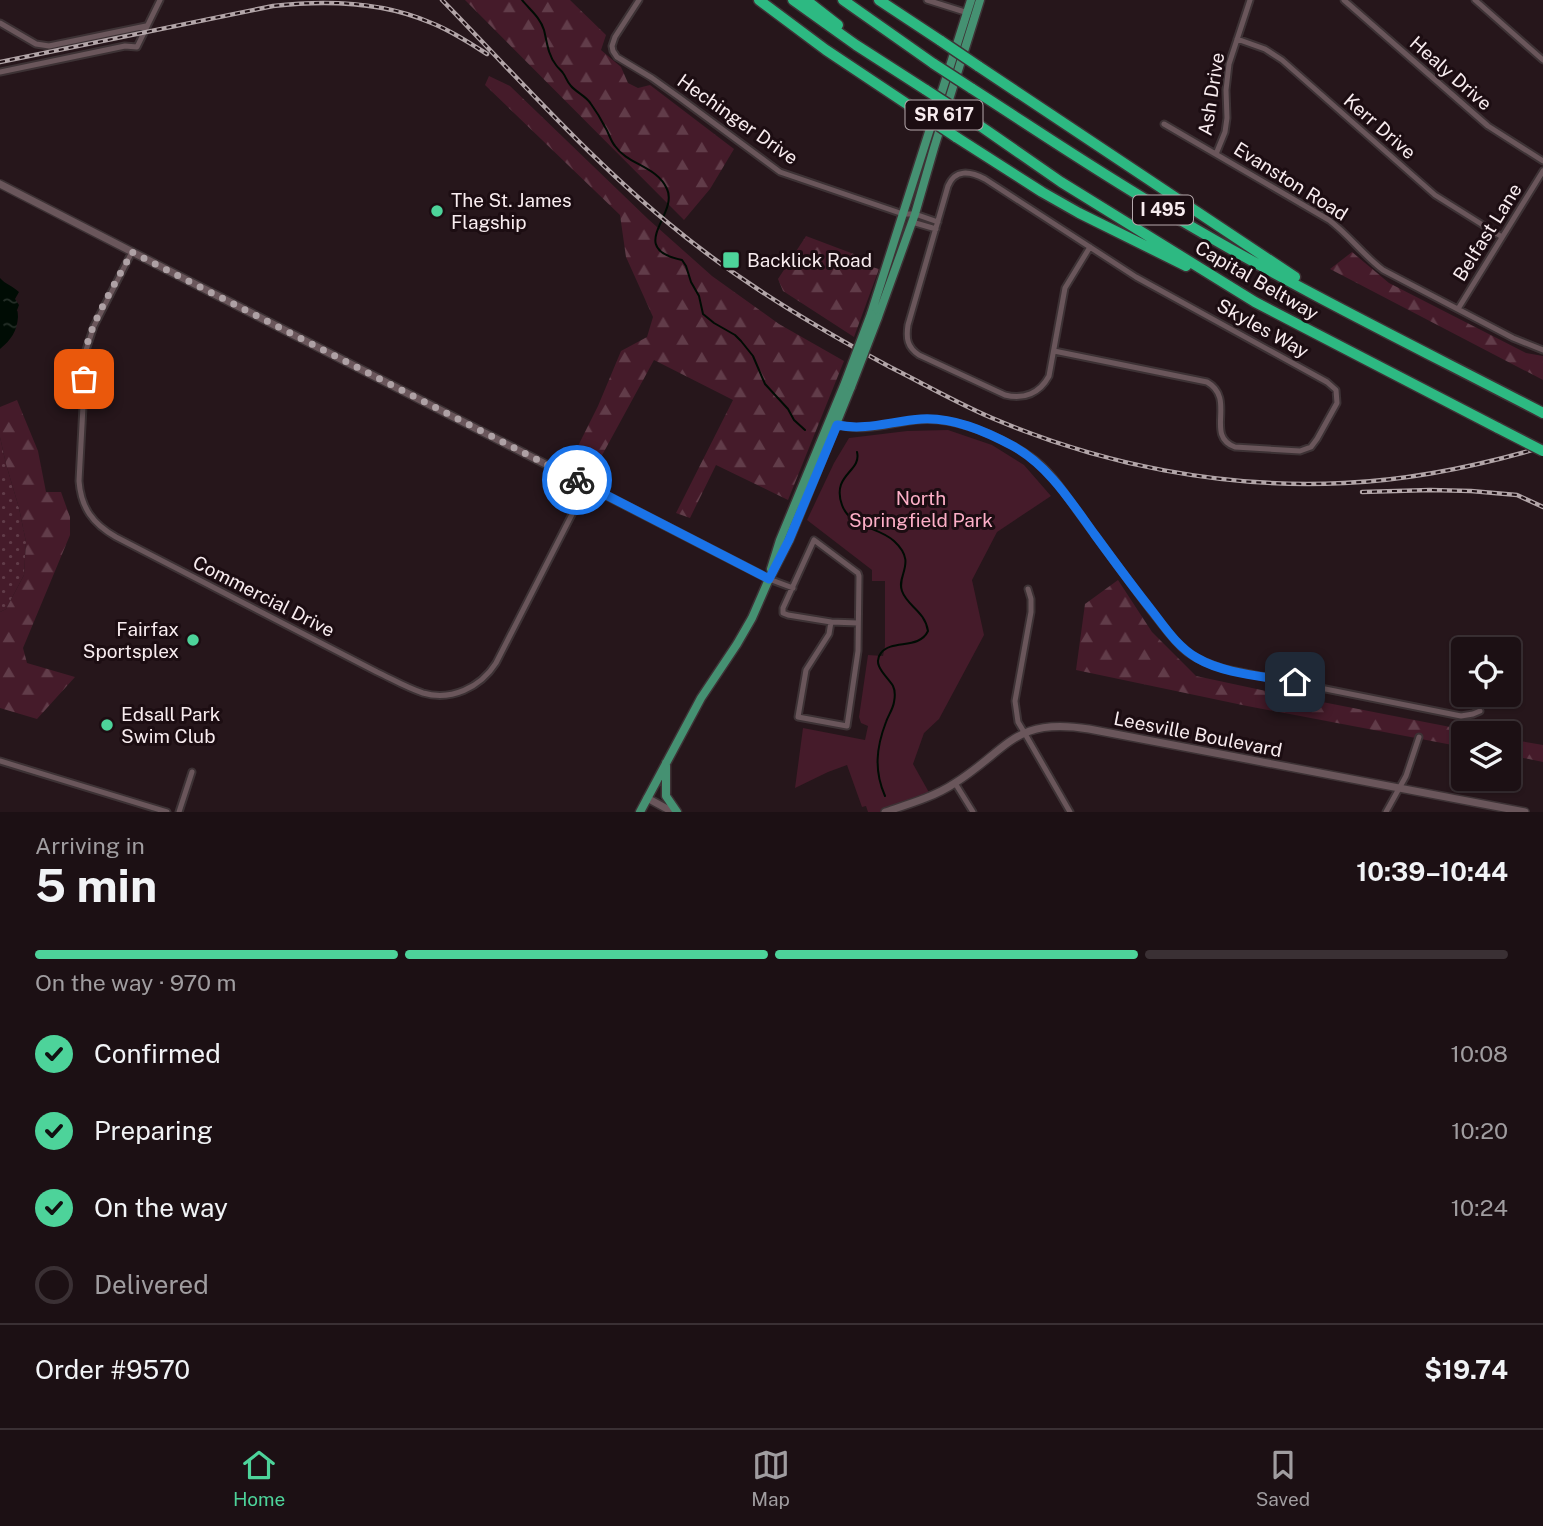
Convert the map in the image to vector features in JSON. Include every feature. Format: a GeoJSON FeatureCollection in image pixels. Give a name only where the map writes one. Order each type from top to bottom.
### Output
{"type":"FeatureCollection","features":[{"type":"Feature","properties":{"kind":"highway"},"geometry":{"type":"LineString","coordinates":[[758,0],[826,50],[1013,174],[1079,213],[1255,302]]}},
{"type":"Feature","properties":{"kind":"highway","name":"Capital Beltway"},"geometry":{"type":"LineString","coordinates":[[793,0],[1061,181],[1255,302],[1543,451]]}},
{"type":"Feature","properties":{"kind":"highway"},"geometry":{"type":"LineString","coordinates":[[806,0],[926,90]]}},
{"type":"Feature","properties":{"kind":"highway","name":"Capital Beltway"},"geometry":{"type":"LineString","coordinates":[[841,0],[934,64],[1182,222],[1543,412]]}},
{"type":"Feature","properties":{"kind":"highway"},"geometry":{"type":"LineString","coordinates":[[879,0],[1364,320]]}},
{"type":"Feature","properties":{"kind":"main road","name":"SR 617"},"geometry":{"type":"LineString","coordinates":[[644,811],[647,798],[701,698],[748,626],[769,579],[780,540],[833,423],[913,218],[971,14],[971,0]]}},
{"type":"Feature","properties":{"kind":"main road"},"geometry":{"type":"LineString","coordinates":[[971,14],[980,0]]}},
{"type":"Feature","properties":{"kind":"main road","name":"SR 617"},"geometry":{"type":"LineString","coordinates":[[874,316],[903,214],[971,14]]}},
{"type":"Feature","properties":{"kind":"main road"},"geometry":{"type":"LineString","coordinates":[[667,760],[666,796],[675,812]]}},
{"type":"Feature","properties":{"kind":"street"},"geometry":{"type":"LineString","coordinates":[[0,72],[125,46],[136,47],[160,0]]}},
{"type":"Feature","properties":{"kind":"street","name":"Hechinger Drive"},"geometry":{"type":"LineString","coordinates":[[639,0],[615,37],[612,51],[617,57],[653,78],[780,172],[903,214]]}},
{"type":"Feature","properties":{"kind":"street"},"geometry":{"type":"LineString","coordinates":[[927,0],[971,14]]}},
{"type":"Feature","properties":{"kind":"street","name":"Ash Drive"},"geometry":{"type":"LineString","coordinates":[[1216,154],[1225,132],[1226,79],[1250,0]]}},
{"type":"Feature","properties":{"kind":"street","name":"Healy Drive"},"geometry":{"type":"LineString","coordinates":[[1344,0],[1488,126],[1543,161]]}},
{"type":"Feature","properties":{"kind":"street"},"geometry":{"type":"LineString","coordinates":[[1475,0],[1543,60]]}},
{"type":"Feature","properties":{"kind":"street"},"geometry":{"type":"LineString","coordinates":[[0,23],[36,44],[49,46],[147,26]]}},
{"type":"Feature","properties":{"kind":"street","name":"Kerr Drive"},"geometry":{"type":"LineString","coordinates":[[1237,39],[1265,49],[1282,60],[1435,195],[1502,237]]}},
{"type":"Feature","properties":{"kind":"street","name":"Evanston Road"},"geometry":{"type":"LineString","coordinates":[[1164,124],[1329,220],[1383,270],[1513,338],[1543,350]]}},
{"type":"Feature","properties":{"kind":"street","name":"Belfast Lane"},"geometry":{"type":"LineString","coordinates":[[1458,309],[1543,171]]}},
{"type":"Feature","properties":{"kind":"street","name":"Skyles Way"},"geometry":{"type":"LineString","coordinates":[[938,222],[950,180],[959,173],[969,173],[985,179],[1136,276],[1332,385],[1337,394],[1336,403],[1317,439],[1307,449],[1300,451],[1235,447],[1223,439],[1219,394],[1207,382],[1054,351]]}},
{"type":"Feature","properties":{"kind":"street"},"geometry":{"type":"LineString","coordinates":[[0,184],[769,579],[793,588]]}},
{"type":"Feature","properties":{"kind":"street"},"geometry":{"type":"LineString","coordinates":[[903,214],[936,229]]}},
{"type":"Feature","properties":{"kind":"street"},"geometry":{"type":"LineString","coordinates":[[913,218],[938,222],[908,325],[907,341],[911,349],[1005,395],[1016,397],[1031,394],[1049,376],[1065,288],[1090,247]]}},
{"type":"Feature","properties":{"kind":"street","name":"Commercial Drive"},"geometry":{"type":"LineString","coordinates":[[132,252],[94,326],[86,350],[79,481],[85,510],[99,527],[116,537],[377,672],[420,692],[438,695],[464,691],[484,677],[496,663],[587,485]]}},
{"type":"Feature","properties":{"kind":"street"},"geometry":{"type":"LineString","coordinates":[[833,423],[865,428],[920,419],[947,421],[998,439],[1033,459],[1060,486],[1172,638],[1187,652],[1206,663],[1461,716],[1480,710]]}},
{"type":"Feature","properties":{"kind":"street"},"geometry":{"type":"LineString","coordinates":[[831,622],[830,634],[806,670],[798,718],[847,726],[858,651],[859,576],[814,540],[783,613],[831,622],[858,623]]}},
{"type":"Feature","properties":{"kind":"street"},"geometry":{"type":"LineString","coordinates":[[1028,589],[1031,612],[1015,701],[1018,722],[1070,812]]}},
{"type":"Feature","properties":{"kind":"street","name":"Leesville Boulevard"},"geometry":{"type":"LineString","coordinates":[[885,812],[920,800],[955,783],[996,750],[1024,732],[1042,727],[1076,727],[1525,812]]}},
{"type":"Feature","properties":{"kind":"street"},"geometry":{"type":"LineString","coordinates":[[1386,812],[1406,776],[1419,737]]}},
{"type":"Feature","properties":{"kind":"street"},"geometry":{"type":"LineString","coordinates":[[0,761],[167,812]]}},
{"type":"Feature","properties":{"kind":"street"},"geometry":{"type":"LineString","coordinates":[[179,812],[192,772]]}},
{"type":"Feature","properties":{"kind":"street"},"geometry":{"type":"LineString","coordinates":[[955,783],[973,812]]}},
{"type":"Feature","properties":{"kind":"street"},"geometry":{"type":"LineString","coordinates":[[647,798],[675,812]]}},
{"type":"Feature","properties":{"kind":"green space"},"geometry":{"type":"Polygon","coordinates":[[[465,0],[570,0],[606,35],[601,50],[621,67],[628,83],[638,88],[650,85],[734,149],[710,189],[684,220],[465,0]]]}},
{"type":"Feature","properties":{"kind":"green space"},"geometry":{"type":"Polygon","coordinates":[[[489,76],[510,86],[648,219],[712,276],[779,324],[844,361],[788,500],[716,465],[690,518],[676,513],[733,400],[654,360],[594,470],[589,472],[569,464],[621,351],[647,337],[653,317],[626,257],[620,215],[485,85],[489,76]]]}},
{"type":"Feature","properties":{"kind":"green space"},"geometry":{"type":"Polygon","coordinates":[[[806,236],[867,259],[865,265],[879,269],[854,337],[783,291],[778,279],[806,236]]]}},
{"type":"Feature","properties":{"kind":"green space"},"geometry":{"type":"Polygon","coordinates":[[[1352,252],[1389,283],[1526,353],[1543,356],[1543,380],[1330,269],[1352,252]]]}},
{"type":"Feature","properties":{"kind":"green space"},"geometry":{"type":"Polygon","coordinates":[[[17,400],[38,451],[46,492],[61,492],[70,517],[70,535],[23,648],[27,663],[75,677],[37,719],[0,708],[0,612],[6,609],[24,575],[26,542],[0,437],[0,407],[17,400]]]}},
{"type":"Feature","properties":{"kind":"green space","name":"North Springfield Park"},"geometry":{"type":"Polygon","coordinates":[[[948,430],[992,445],[1024,465],[1051,496],[997,532],[972,580],[984,635],[939,719],[924,733],[913,764],[931,796],[884,812],[868,812],[866,806],[862,807],[847,765],[795,788],[803,728],[865,740],[868,726],[861,723],[859,717],[868,655],[883,656],[885,646],[885,581],[872,581],[872,570],[807,520],[849,438],[907,431],[948,430]]]}},
{"type":"Feature","properties":{"kind":"green space"},"geometry":{"type":"Polygon","coordinates":[[[0,437],[26,542],[24,575],[6,609],[0,612],[0,437]]]}},
{"type":"Feature","properties":{"kind":"green space"},"geometry":{"type":"Polygon","coordinates":[[[1118,580],[1152,632],[1196,676],[1451,727],[1451,745],[1076,670],[1085,604],[1118,580]]]}},
{"type":"Feature","properties":{"kind":"green space"},"geometry":{"type":"Polygon","coordinates":[[[1521,741],[1543,745],[1543,762],[1521,757],[1521,741]]]}},
{"type":"Feature","properties":{"kind":"water"},"geometry":{"type":"Polygon","coordinates":[[[0,278],[19,292],[15,299],[19,305],[15,331],[0,349],[0,278]]]}},
{"type":"Feature","properties":{"kind":"waterway"},"geometry":{"type":"LineString","coordinates":[[522,0],[542,25],[553,61],[576,91],[591,104],[615,146],[627,158],[650,170],[667,189],[669,199],[655,239],[657,248],[665,255],[682,260],[699,296],[703,314],[741,341],[753,356],[765,384],[805,430]]}},
{"type":"Feature","properties":{"kind":"waterway"},"geometry":{"type":"LineString","coordinates":[[857,452],[855,464],[840,486],[842,505],[852,519],[888,536],[901,549],[905,556],[902,591],[923,618],[928,631],[924,637],[912,643],[892,646],[878,657],[881,671],[893,686],[895,694],[878,750],[879,778],[885,796]]}},
{"type":"Feature","properties":{"kind":"railway"},"geometry":{"type":"LineString","coordinates":[[442,0],[580,142],[637,196],[693,243],[747,282],[832,335],[992,418],[1034,435],[1120,461],[1254,482],[1299,484],[1395,479],[1469,466],[1543,447]]}},
{"type":"Feature","properties":{"kind":"railway"},"geometry":{"type":"LineString","coordinates":[[0,62],[273,6],[312,3],[372,6],[410,15],[459,36],[487,54]]}},
{"type":"Feature","properties":{"kind":"railway"},"geometry":{"type":"LineString","coordinates":[[1362,492],[1471,491],[1517,495],[1543,507]]}},
{"type":"Feature","properties":{"kind":"way so far"},"geometry":{"type":"LineString","coordinates":[[84,379],[89,339],[132,252],[577,480]]}},
{"type":"Feature","properties":{"kind":"place","name":"The St. James Flagship"},"geometry":{"type":"Point","coordinates":[437,211]}},
{"type":"Feature","properties":{"kind":"place","name":"Backlick Road"},"geometry":{"type":"Point","coordinates":[731,260]}},
{"type":"Feature","properties":{"kind":"place","name":"Fairfax Sportsplex"},"geometry":{"type":"Point","coordinates":[193,640]}},
{"type":"Feature","properties":{"kind":"place","name":"Edsall Park Swim Club"},"geometry":{"type":"Point","coordinates":[107,725]}},
{"type":"Feature","properties":{"kind":"route"},"geometry":{"type":"LineString","coordinates":[[577,480],[769,579],[789,540],[837,425],[865,428],[920,419],[955,422],[1013,446],[1043,468],[1060,486],[1141,599],[1172,638],[1187,652],[1206,663],[1225,669],[1295,682]]}}]}
